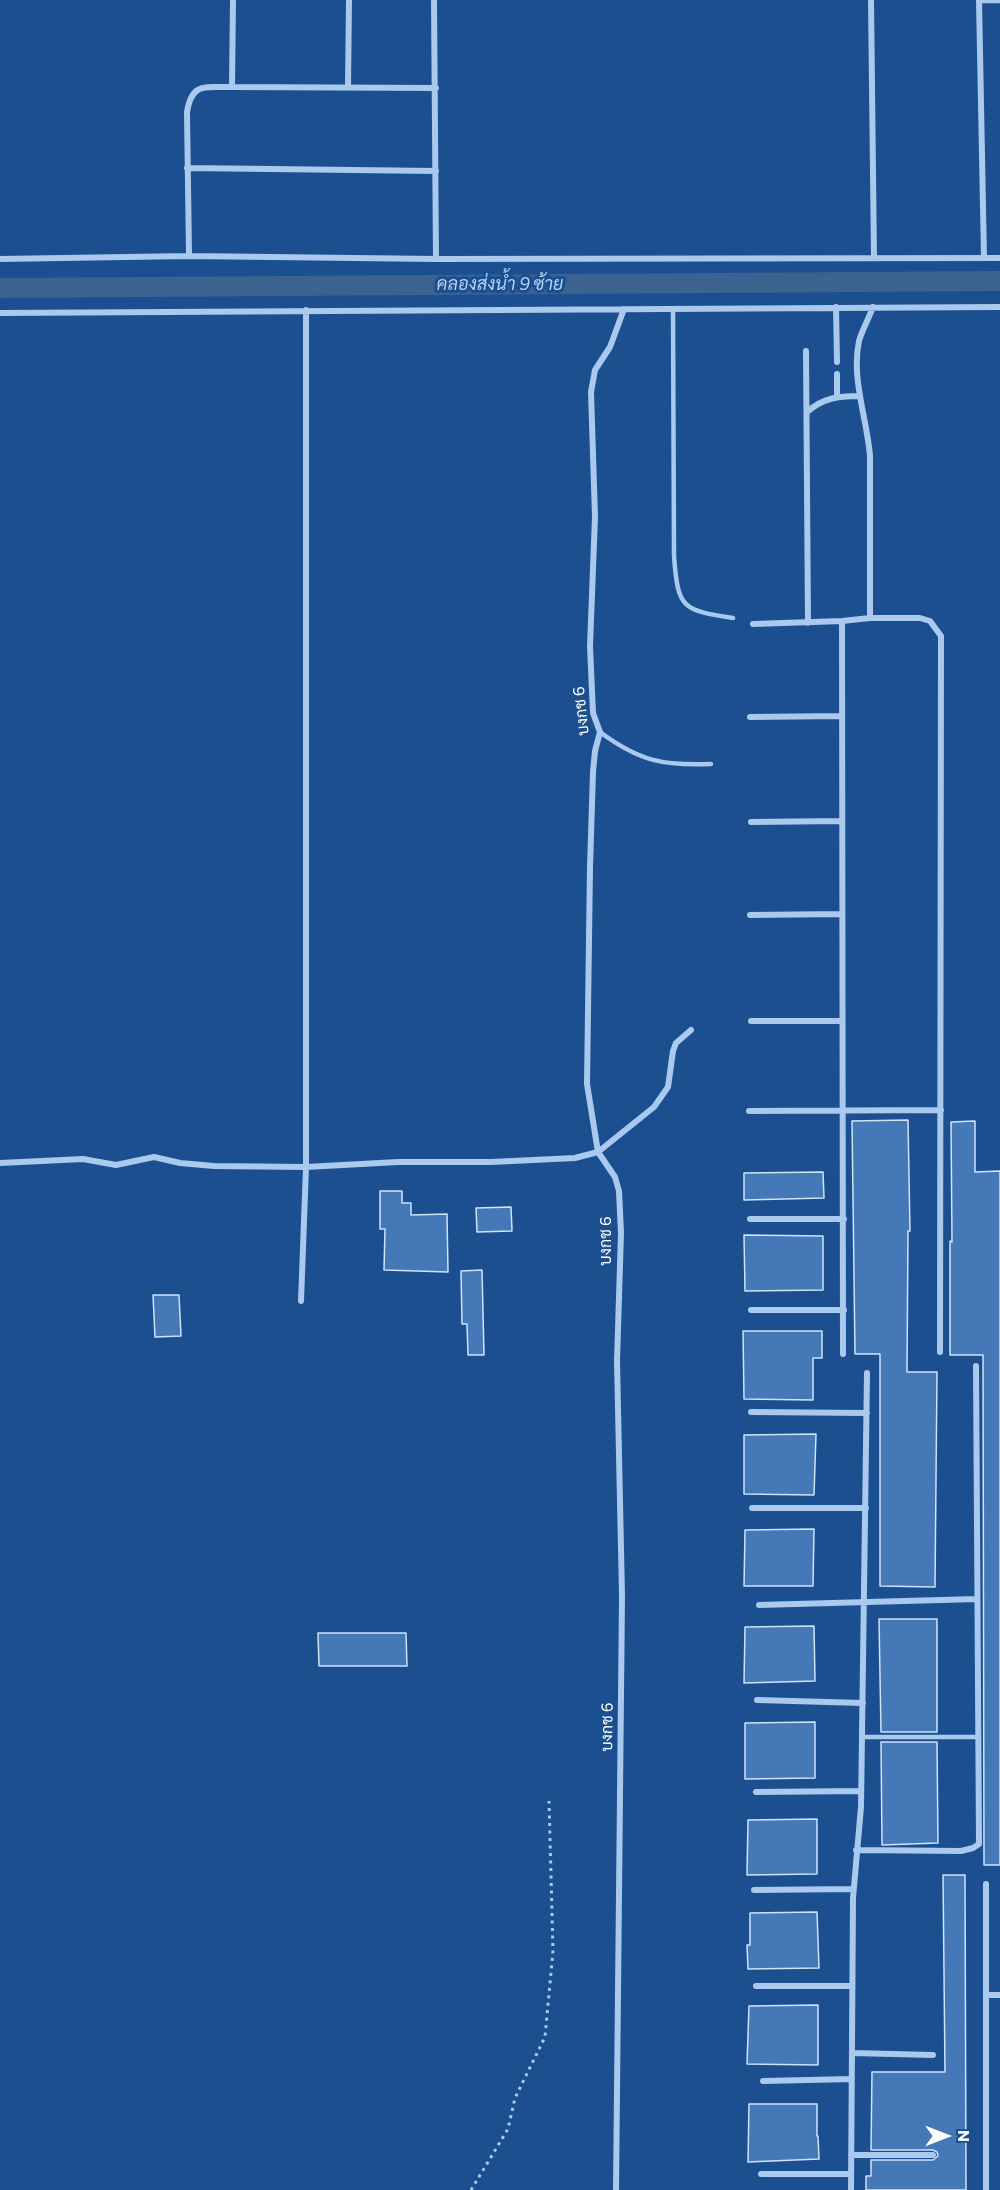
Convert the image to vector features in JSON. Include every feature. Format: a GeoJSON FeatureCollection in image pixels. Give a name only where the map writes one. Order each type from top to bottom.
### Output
{"type":"FeatureCollection","features":[{"type":"Feature","properties":{"kind":"street"},"geometry":{"type":"LineString","coordinates":[[232,87],[233,0]]}},
{"type":"Feature","properties":{"kind":"street"},"geometry":{"type":"LineString","coordinates":[[348,87],[349,0]]}},
{"type":"Feature","properties":{"kind":"street"},"geometry":{"type":"LineString","coordinates":[[434,0],[436,258]]}},
{"type":"Feature","properties":{"kind":"street"},"geometry":{"type":"LineString","coordinates":[[871,0],[874,258]]}},
{"type":"Feature","properties":{"kind":"street"},"geometry":{"type":"LineString","coordinates":[[979,0],[984,258]]}},
{"type":"Feature","properties":{"kind":"street"},"geometry":{"type":"LineString","coordinates":[[189,256],[187,112],[189,97],[194,90],[232,87],[435,88]]}},
{"type":"Feature","properties":{"kind":"street"},"geometry":{"type":"LineString","coordinates":[[187,168],[435,171]]}},
{"type":"Feature","properties":{"kind":"street"},"geometry":{"type":"LineString","coordinates":[[0,259],[189,256],[1000,258]]}},
{"type":"Feature","properties":{"kind":"street"},"geometry":{"type":"LineString","coordinates":[[836,307],[837,362]]}},
{"type":"Feature","properties":{"kind":"street"},"geometry":{"type":"LineString","coordinates":[[870,618],[870,456],[868,430],[859,396],[857,359],[860,339],[873,307]]}},
{"type":"Feature","properties":{"kind":"street"},"geometry":{"type":"LineString","coordinates":[[0,313],[1000,307]]}},
{"type":"Feature","properties":{"kind":"street","name":"บงกช 6"},"geometry":{"type":"LineString","coordinates":[[616,2190],[622,1596],[617,1361],[621,1233],[619,1191],[615,1177],[598,1152],[587,1084],[593,772],[600,732],[593,713],[590,646],[595,517],[591,392],[595,370],[610,347],[624,309]]}},
{"type":"Feature","properties":{"kind":"street"},"geometry":{"type":"LineString","coordinates":[[301,1301],[306,1167],[306,310]]}},
{"type":"Feature","properties":{"kind":"street"},"geometry":{"type":"LineString","coordinates":[[806,351],[808,623]]}},
{"type":"Feature","properties":{"kind":"street"},"geometry":{"type":"LineString","coordinates":[[837,374],[837,396]]}},
{"type":"Feature","properties":{"kind":"street"},"geometry":{"type":"LineString","coordinates":[[807,412],[816,405],[837,396],[859,396]]}},
{"type":"Feature","properties":{"kind":"street"},"geometry":{"type":"LineString","coordinates":[[753,624],[920,618],[930,621],[941,636],[940,1352]]}},
{"type":"Feature","properties":{"kind":"street"},"geometry":{"type":"LineString","coordinates":[[842,621],[843,1354]]}},
{"type":"Feature","properties":{"kind":"street"},"geometry":{"type":"LineString","coordinates":[[750,717],[841,716]]}},
{"type":"Feature","properties":{"kind":"street"},"geometry":{"type":"LineString","coordinates":[[751,822],[841,821]]}},
{"type":"Feature","properties":{"kind":"street"},"geometry":{"type":"LineString","coordinates":[[750,915],[842,914]]}},
{"type":"Feature","properties":{"kind":"street"},"geometry":{"type":"LineString","coordinates":[[751,1021],[842,1021]]}},
{"type":"Feature","properties":{"kind":"street"},"geometry":{"type":"LineString","coordinates":[[0,1163],[84,1160],[116,1165],[154,1157],[180,1163],[214,1166],[306,1167],[398,1162],[575,1158],[598,1152],[640,1120],[663,1097],[668,1087],[676,1043],[692,1030]]}},
{"type":"Feature","properties":{"kind":"street"},"geometry":{"type":"LineString","coordinates":[[749,1112],[941,1110]]}},
{"type":"Feature","properties":{"kind":"street"},"geometry":{"type":"LineString","coordinates":[[750,1220],[844,1219]]}},
{"type":"Feature","properties":{"kind":"street"},"geometry":{"type":"LineString","coordinates":[[751,1310],[844,1310]]}},
{"type":"Feature","properties":{"kind":"street"},"geometry":{"type":"LineString","coordinates":[[856,1850],[961,1851],[979,1844],[976,1366]]}},
{"type":"Feature","properties":{"kind":"street"},"geometry":{"type":"LineString","coordinates":[[851,2190],[853,1889],[861,1791],[867,1373]]}},
{"type":"Feature","properties":{"kind":"street"},"geometry":{"type":"LineString","coordinates":[[751,1412],[867,1413]]}},
{"type":"Feature","properties":{"kind":"street"},"geometry":{"type":"LineString","coordinates":[[752,1508],[866,1508]]}},
{"type":"Feature","properties":{"kind":"street"},"geometry":{"type":"LineString","coordinates":[[759,1605],[977,1599]]}},
{"type":"Feature","properties":{"kind":"street"},"geometry":{"type":"LineString","coordinates":[[757,1700],[863,1703]]}},
{"type":"Feature","properties":{"kind":"street"},"geometry":{"type":"LineString","coordinates":[[756,1792],[861,1791]]}},
{"type":"Feature","properties":{"kind":"street"},"geometry":{"type":"LineString","coordinates":[[986,1884],[986,2190]]}},
{"type":"Feature","properties":{"kind":"street"},"geometry":{"type":"LineString","coordinates":[[754,1890],[853,1889]]}},
{"type":"Feature","properties":{"kind":"street"},"geometry":{"type":"LineString","coordinates":[[756,1986],[852,1986]]}},
{"type":"Feature","properties":{"kind":"street"},"geometry":{"type":"LineString","coordinates":[[986,1995],[1000,1995]]}},
{"type":"Feature","properties":{"kind":"street"},"geometry":{"type":"LineString","coordinates":[[852,2052],[933,2055]]}},
{"type":"Feature","properties":{"kind":"street"},"geometry":{"type":"LineString","coordinates":[[763,2080],[852,2079]]}},
{"type":"Feature","properties":{"kind":"street"},"geometry":{"type":"LineString","coordinates":[[851,2155],[933,2155]]}},
{"type":"Feature","properties":{"kind":"street"},"geometry":{"type":"LineString","coordinates":[[761,2174],[851,2174]]}},
{"type":"Feature","properties":{"kind":"lane"},"geometry":{"type":"LineString","coordinates":[[979,0],[1000,1]]}},
{"type":"Feature","properties":{"kind":"lane"},"geometry":{"type":"LineString","coordinates":[[673,309],[676,586],[681,599],[690,609],[704,614],[734,618]]}},
{"type":"Feature","properties":{"kind":"lane"},"geometry":{"type":"LineString","coordinates":[[600,732],[629,752],[652,760],[676,765],[711,764]]}},
{"type":"Feature","properties":{"kind":"lane"},"geometry":{"type":"LineString","coordinates":[[862,1737],[979,1737]]}},
{"type":"Feature","properties":{"kind":"path"},"geometry":{"type":"LineString","coordinates":[[471,2190],[508,2129],[515,2098],[545,2037],[553,1951],[549,1802]]}},
{"type":"Feature","properties":{"kind":"building"},"geometry":{"type":"Polygon","coordinates":[[[908,1120],[910,1231],[908,1231],[907,1372],[937,1372],[935,1587],[880,1586],[880,1354],[855,1354],[852,1121],[908,1120]]]}},
{"type":"Feature","properties":{"kind":"building"},"geometry":{"type":"Polygon","coordinates":[[[975,1121],[975,1172],[1000,1171],[1000,1865],[984,1865],[983,1355],[950,1355],[951,1122],[975,1121]]]}},
{"type":"Feature","properties":{"kind":"building"},"geometry":{"type":"Polygon","coordinates":[[[823,1172],[824,1198],[744,1200],[744,1173],[823,1172]]]}},
{"type":"Feature","properties":{"kind":"building"},"geometry":{"type":"Polygon","coordinates":[[[380,1191],[402,1191],[402,1203],[411,1203],[411,1215],[447,1214],[448,1272],[384,1270],[385,1229],[380,1229],[380,1191]]]}},
{"type":"Feature","properties":{"kind":"building"},"geometry":{"type":"Polygon","coordinates":[[[511,1207],[512,1231],[477,1232],[476,1208],[511,1207]]]}},
{"type":"Feature","properties":{"kind":"building"},"geometry":{"type":"Polygon","coordinates":[[[744,1235],[823,1236],[823,1290],[745,1291],[744,1235]]]}},
{"type":"Feature","properties":{"kind":"building"},"geometry":{"type":"Polygon","coordinates":[[[482,1270],[484,1355],[468,1355],[467,1324],[462,1324],[461,1271],[482,1270]]]}},
{"type":"Feature","properties":{"kind":"building"},"geometry":{"type":"Polygon","coordinates":[[[153,1295],[179,1295],[181,1336],[155,1337],[153,1295]]]}},
{"type":"Feature","properties":{"kind":"building"},"geometry":{"type":"Polygon","coordinates":[[[743,1331],[822,1331],[822,1358],[813,1358],[813,1400],[744,1399],[743,1331]]]}},
{"type":"Feature","properties":{"kind":"building"},"geometry":{"type":"Polygon","coordinates":[[[816,1434],[814,1495],[744,1494],[744,1435],[816,1434]]]}},
{"type":"Feature","properties":{"kind":"building"},"geometry":{"type":"Polygon","coordinates":[[[814,1529],[813,1586],[744,1586],[745,1530],[814,1529]]]}},
{"type":"Feature","properties":{"kind":"building"},"geometry":{"type":"Polygon","coordinates":[[[879,1619],[937,1619],[937,1732],[881,1732],[879,1619]]]}},
{"type":"Feature","properties":{"kind":"building"},"geometry":{"type":"Polygon","coordinates":[[[814,1626],[815,1681],[744,1683],[745,1627],[814,1626]]]}},
{"type":"Feature","properties":{"kind":"building"},"geometry":{"type":"Polygon","coordinates":[[[318,1633],[406,1633],[407,1666],[319,1666],[318,1633]]]}},
{"type":"Feature","properties":{"kind":"building"},"geometry":{"type":"Polygon","coordinates":[[[815,1722],[815,1778],[745,1779],[745,1723],[815,1722]]]}},
{"type":"Feature","properties":{"kind":"building"},"geometry":{"type":"Polygon","coordinates":[[[881,1742],[937,1742],[938,1843],[882,1845],[881,1742]]]}},
{"type":"Feature","properties":{"kind":"building"},"geometry":{"type":"Polygon","coordinates":[[[817,1819],[817,1874],[747,1875],[748,1820],[817,1819]]]}},
{"type":"Feature","properties":{"kind":"building"},"geometry":{"type":"Polygon","coordinates":[[[943,1875],[965,1875],[966,2190],[866,2190],[866,2176],[871,2176],[871,2160],[933,2160],[938,2156],[933,2150],[871,2150],[872,2072],[945,2072],[943,1875]]]}},
{"type":"Feature","properties":{"kind":"building"},"geometry":{"type":"Polygon","coordinates":[[[817,1912],[819,1968],[748,1969],[747,1945],[750,1945],[750,1913],[817,1912]]]}},
{"type":"Feature","properties":{"kind":"building"},"geometry":{"type":"Polygon","coordinates":[[[818,2005],[818,2065],[747,2064],[749,2006],[818,2005]]]}},
{"type":"Feature","properties":{"kind":"building"},"geometry":{"type":"Polygon","coordinates":[[[749,2104],[817,2104],[819,2159],[748,2162],[749,2104]]]}},
{"type":"Feature","properties":{"kind":"waterway","name":"คลองส่งน้ำ 9 ซ้าย"},"geometry":{"type":"LineString","coordinates":[[0,288],[1000,281]]}}]}
